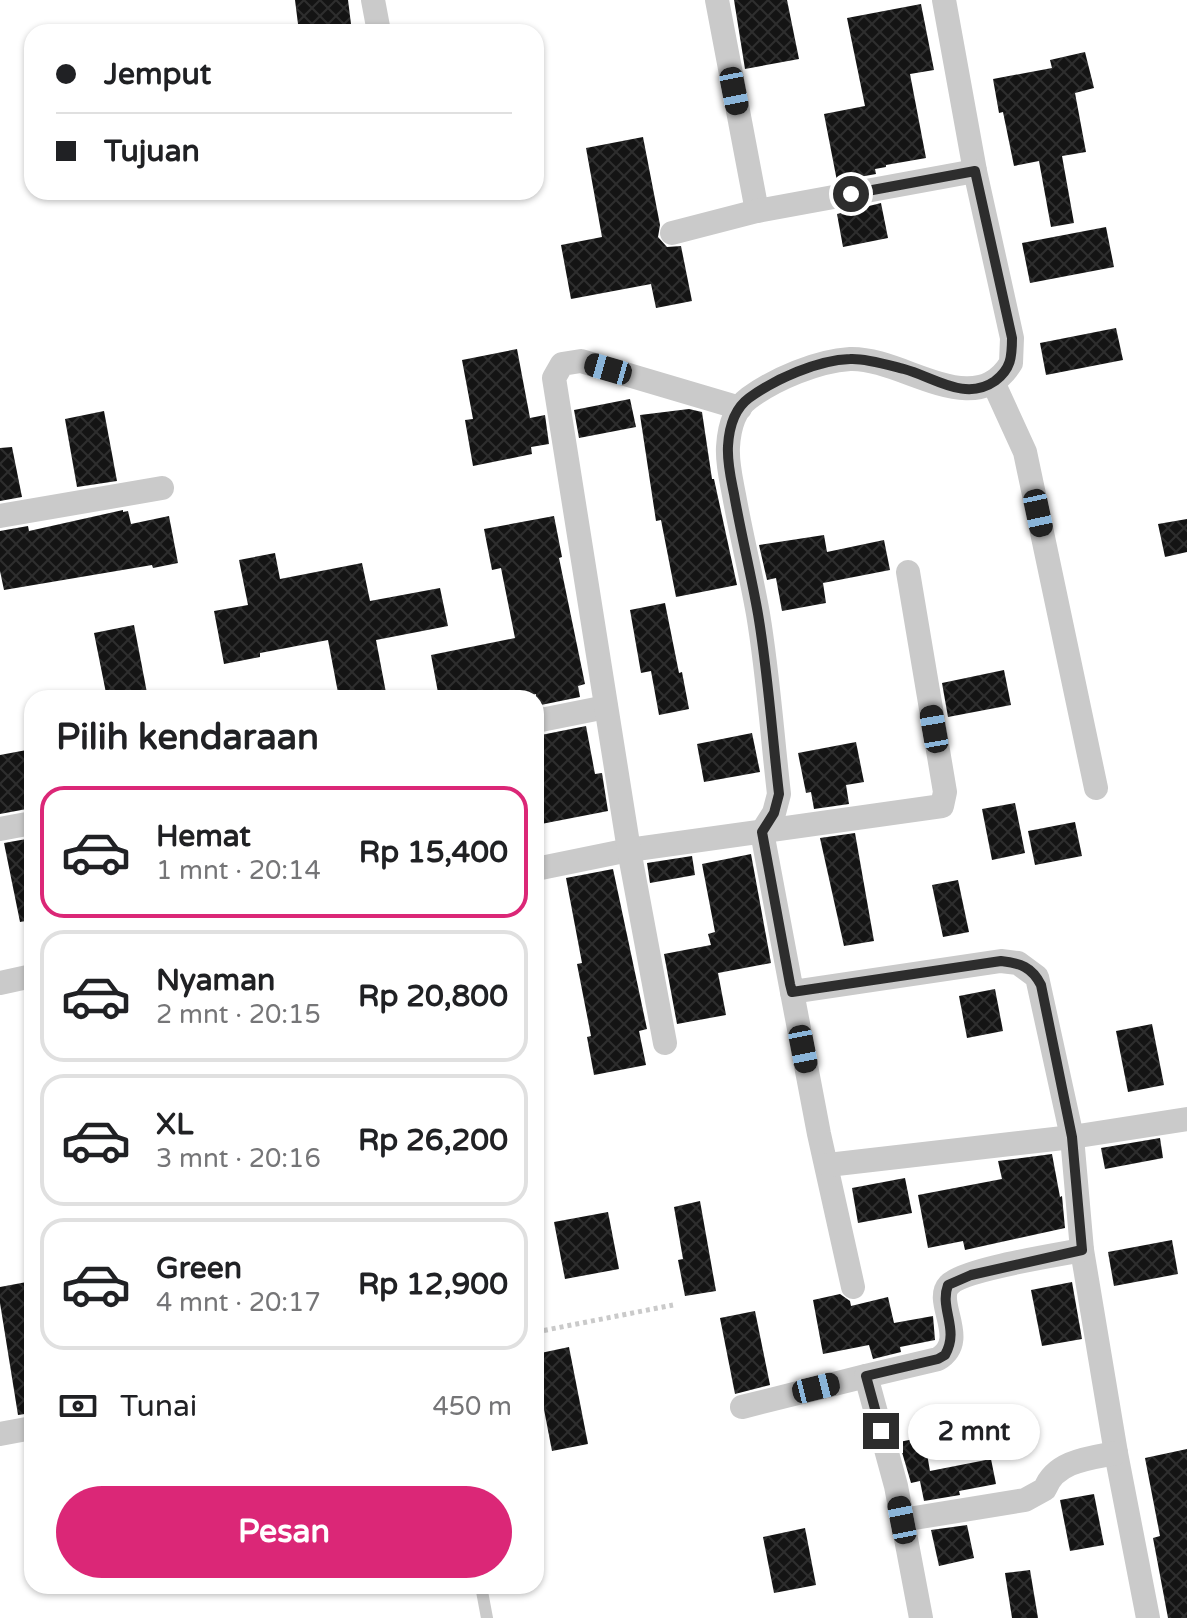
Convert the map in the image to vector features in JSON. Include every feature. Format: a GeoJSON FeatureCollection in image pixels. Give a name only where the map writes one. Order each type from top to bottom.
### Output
{"type":"FeatureCollection","features":[{"type":"Feature","properties":{"kind":"street"},"geometry":{"type":"LineString","coordinates":[[373,0],[378,24]]}},
{"type":"Feature","properties":{"kind":"street"},"geometry":{"type":"LineString","coordinates":[[717,0],[757,211]]}},
{"type":"Feature","properties":{"kind":"street"},"geometry":{"type":"LineString","coordinates":[[853,1287],[819,1134],[762,832],[774,813],[779,794],[758,615],[728,458],[729,431],[740,408],[749,398],[805,368],[851,359],[904,369],[964,389],[978,389],[1006,372],[1011,363],[1012,338],[975,171],[944,0]]}},
{"type":"Feature","properties":{"kind":"street"},"geometry":{"type":"LineString","coordinates":[[672,233],[757,211],[975,171]]}},
{"type":"Feature","properties":{"kind":"street"},"geometry":{"type":"LineString","coordinates":[[665,1043],[629,850],[554,383],[555,372],[562,364],[581,361],[740,408]]}},
{"type":"Feature","properties":{"kind":"street"},"geometry":{"type":"LineString","coordinates":[[993,382],[1025,452],[1096,788]]}},
{"type":"Feature","properties":{"kind":"street"},"geometry":{"type":"LineString","coordinates":[[0,516],[162,488]]}},
{"type":"Feature","properties":{"kind":"street"},"geometry":{"type":"LineString","coordinates":[[544,867],[629,850],[937,808],[945,803],[908,572]]}},
{"type":"Feature","properties":{"kind":"street"},"geometry":{"type":"LineString","coordinates":[[544,719],[606,707]]}},
{"type":"Feature","properties":{"kind":"street"},"geometry":{"type":"LineString","coordinates":[[0,829],[24,824]]}},
{"type":"Feature","properties":{"kind":"street"},"geometry":{"type":"LineString","coordinates":[[792,992],[1001,961],[1018,963],[1030,969],[1041,985],[1072,1137],[1082,1250],[1148,1618]]}},
{"type":"Feature","properties":{"kind":"street"},"geometry":{"type":"LineString","coordinates":[[0,983],[24,978]]}},
{"type":"Feature","properties":{"kind":"street"},"geometry":{"type":"LineString","coordinates":[[828,1165],[1072,1137],[1187,1119]]}},
{"type":"Feature","properties":{"kind":"street"},"geometry":{"type":"LineString","coordinates":[[742,1407],[938,1359],[945,1355],[952,1332],[946,1292],[948,1285],[1001,1267],[1082,1250]]}},
{"type":"Feature","properties":{"kind":"street"},"geometry":{"type":"LineString","coordinates":[[866,1376],[902,1520],[921,1618]]}},
{"type":"Feature","properties":{"kind":"street"},"geometry":{"type":"LineString","coordinates":[[0,1434],[24,1430]]}},
{"type":"Feature","properties":{"kind":"street"},"geometry":{"type":"LineString","coordinates":[[902,1520],[1025,1500],[1045,1489],[1048,1480],[1061,1469],[1079,1460],[1116,1453]]}},
{"type":"Feature","properties":{"kind":"lane"},"geometry":{"type":"LineString","coordinates":[[482,1594],[487,1618]]}},
{"type":"Feature","properties":{"kind":"path"},"geometry":{"type":"LineString","coordinates":[[544,1330],[673,1305]]}},
{"type":"Feature","properties":{"kind":"building"},"geometry":{"type":"Polygon","coordinates":[[[295,0],[348,0],[351,24],[298,24],[295,0]]]}},
{"type":"Feature","properties":{"kind":"building"},"geometry":{"type":"Polygon","coordinates":[[[734,0],[787,0],[799,59],[745,69],[734,0]]]}},
{"type":"Feature","properties":{"kind":"building"},"geometry":{"type":"Polygon","coordinates":[[[921,4],[934,70],[910,74],[926,158],[886,165],[875,169],[876,174],[837,181],[824,114],[865,106],[847,18],[921,4]]]}},
{"type":"Feature","properties":{"kind":"building"},"geometry":{"type":"Polygon","coordinates":[[[1085,52],[1094,88],[1075,93],[1086,152],[1062,156],[1074,223],[1051,227],[1039,161],[1014,166],[993,79],[1052,68],[1050,60],[1085,52]]]}},
{"type":"Feature","properties":{"kind":"building"},"geometry":{"type":"Polygon","coordinates":[[[643,137],[660,225],[658,237],[667,247],[681,246],[692,301],[656,308],[651,284],[571,299],[561,245],[602,237],[586,148],[643,137]]]}},
{"type":"Feature","properties":{"kind":"building"},"geometry":{"type":"Polygon","coordinates":[[[881,203],[888,238],[843,247],[837,214],[881,203]]]}},
{"type":"Feature","properties":{"kind":"building"},"geometry":{"type":"Polygon","coordinates":[[[1106,227],[1114,267],[1030,283],[1022,243],[1106,227]]]}},
{"type":"Feature","properties":{"kind":"building"},"geometry":{"type":"Polygon","coordinates":[[[1116,328],[1123,360],[1046,375],[1040,343],[1116,328]]]}},
{"type":"Feature","properties":{"kind":"building"},"geometry":{"type":"Polygon","coordinates":[[[517,349],[530,418],[545,415],[549,444],[531,447],[532,454],[473,466],[465,420],[473,419],[462,360],[517,349]]]}},
{"type":"Feature","properties":{"kind":"building"},"geometry":{"type":"Polygon","coordinates":[[[630,399],[636,427],[579,438],[574,410],[630,399]]]}},
{"type":"Feature","properties":{"kind":"building"},"geometry":{"type":"Polygon","coordinates":[[[689,409],[702,412],[712,479],[737,585],[676,597],[661,520],[656,521],[640,415],[689,409]]]}},
{"type":"Feature","properties":{"kind":"building"},"geometry":{"type":"Polygon","coordinates":[[[104,411],[117,481],[77,487],[65,419],[104,411]]]}},
{"type":"Feature","properties":{"kind":"building"},"geometry":{"type":"Polygon","coordinates":[[[12,447],[22,497],[0,501],[0,448],[12,447]]]}},
{"type":"Feature","properties":{"kind":"building"},"geometry":{"type":"Polygon","coordinates":[[[128,511],[131,524],[169,516],[178,563],[4,590],[0,571],[0,531],[28,526],[29,531],[128,511]]]}},
{"type":"Feature","properties":{"kind":"building"},"geometry":{"type":"Polygon","coordinates":[[[554,516],[562,557],[559,558],[585,684],[578,686],[580,697],[544,704],[544,690],[438,690],[431,655],[515,638],[501,568],[492,570],[484,529],[554,516]]]}},
{"type":"Feature","properties":{"kind":"building"},"geometry":{"type":"Polygon","coordinates":[[[1187,519],[1187,552],[1165,557],[1158,524],[1187,519]]]}},
{"type":"Feature","properties":{"kind":"building"},"geometry":{"type":"Polygon","coordinates":[[[824,535],[827,552],[884,540],[890,570],[823,583],[826,603],[782,611],[776,578],[767,580],[759,545],[824,535]]]}},
{"type":"Feature","properties":{"kind":"building"},"geometry":{"type":"Polygon","coordinates":[[[275,553],[280,579],[362,563],[370,601],[440,588],[448,626],[376,640],[385,690],[337,690],[328,640],[260,653],[260,657],[224,664],[214,611],[248,605],[239,560],[275,553]]]}},
{"type":"Feature","properties":{"kind":"building"},"geometry":{"type":"Polygon","coordinates":[[[665,603],[689,709],[659,715],[651,671],[641,673],[630,610],[665,603]]]}},
{"type":"Feature","properties":{"kind":"building"},"geometry":{"type":"Polygon","coordinates":[[[134,625],[146,690],[105,690],[94,633],[134,625]]]}},
{"type":"Feature","properties":{"kind":"building"},"geometry":{"type":"Polygon","coordinates":[[[1004,670],[1011,705],[948,717],[942,683],[1004,670]]]}},
{"type":"Feature","properties":{"kind":"building"},"geometry":{"type":"Polygon","coordinates":[[[586,726],[595,774],[602,773],[608,811],[544,823],[544,734],[586,726]]]}},
{"type":"Feature","properties":{"kind":"building"},"geometry":{"type":"Polygon","coordinates":[[[752,733],[760,772],[704,782],[697,744],[752,733]]]}},
{"type":"Feature","properties":{"kind":"building"},"geometry":{"type":"Polygon","coordinates":[[[856,742],[864,782],[846,785],[849,804],[814,809],[811,792],[806,793],[798,753],[856,742]]]}},
{"type":"Feature","properties":{"kind":"building"},"geometry":{"type":"Polygon","coordinates":[[[24,750],[24,810],[0,814],[0,755],[24,750]]]}},
{"type":"Feature","properties":{"kind":"building"},"geometry":{"type":"Polygon","coordinates":[[[1015,803],[1025,853],[992,860],[982,809],[1015,803]]]}},
{"type":"Feature","properties":{"kind":"building"},"geometry":{"type":"Polygon","coordinates":[[[1075,822],[1082,856],[1035,865],[1028,831],[1075,822]]]}},
{"type":"Feature","properties":{"kind":"building"},"geometry":{"type":"Polygon","coordinates":[[[855,833],[874,941],[844,946],[820,838],[855,833]]]}},
{"type":"Feature","properties":{"kind":"building"},"geometry":{"type":"Polygon","coordinates":[[[24,839],[24,921],[20,922],[4,843],[24,839]]]}},
{"type":"Feature","properties":{"kind":"building"},"geometry":{"type":"Polygon","coordinates":[[[751,854],[771,963],[718,973],[726,1015],[677,1024],[664,954],[711,945],[708,934],[715,932],[702,864],[751,854]]]}},
{"type":"Feature","properties":{"kind":"building"},"geometry":{"type":"Polygon","coordinates":[[[692,856],[695,875],[650,883],[647,863],[692,856]]]}},
{"type":"Feature","properties":{"kind":"building"},"geometry":{"type":"Polygon","coordinates":[[[613,869],[647,1029],[639,1031],[646,1065],[594,1075],[587,1037],[591,1036],[577,964],[582,963],[566,878],[613,869]]]}},
{"type":"Feature","properties":{"kind":"building"},"geometry":{"type":"Polygon","coordinates":[[[958,880],[969,932],[943,937],[932,885],[958,880]]]}},
{"type":"Feature","properties":{"kind":"building"},"geometry":{"type":"Polygon","coordinates":[[[995,989],[1003,1031],[967,1038],[959,996],[995,989]]]}},
{"type":"Feature","properties":{"kind":"building"},"geometry":{"type":"Polygon","coordinates":[[[1152,1024],[1164,1085],[1128,1092],[1116,1031],[1152,1024]]]}},
{"type":"Feature","properties":{"kind":"building"},"geometry":{"type":"Polygon","coordinates":[[[1160,1138],[1163,1158],[1105,1169],[1101,1148],[1160,1138]]]}},
{"type":"Feature","properties":{"kind":"building"},"geometry":{"type":"Polygon","coordinates":[[[1052,1154],[1062,1196],[1065,1228],[965,1250],[963,1241],[928,1248],[918,1195],[1002,1179],[998,1161],[1052,1154]]]}},
{"type":"Feature","properties":{"kind":"building"},"geometry":{"type":"Polygon","coordinates":[[[905,1178],[912,1213],[858,1223],[852,1188],[905,1178]]]}},
{"type":"Feature","properties":{"kind":"building"},"geometry":{"type":"Polygon","coordinates":[[[700,1201],[716,1291],[685,1296],[678,1260],[683,1259],[674,1207],[700,1201]]]}},
{"type":"Feature","properties":{"kind":"building"},"geometry":{"type":"Polygon","coordinates":[[[608,1212],[619,1269],[565,1279],[554,1222],[608,1212]]]}},
{"type":"Feature","properties":{"kind":"building"},"geometry":{"type":"Polygon","coordinates":[[[1172,1240],[1178,1274],[1114,1286],[1108,1252],[1172,1240]]]}},
{"type":"Feature","properties":{"kind":"building"},"geometry":{"type":"Polygon","coordinates":[[[24,1282],[24,1414],[18,1415],[0,1287],[24,1282]]]}},
{"type":"Feature","properties":{"kind":"building"},"geometry":{"type":"Polygon","coordinates":[[[1072,1282],[1082,1339],[1042,1346],[1031,1290],[1072,1282]]]}},
{"type":"Feature","properties":{"kind":"building"},"geometry":{"type":"Polygon","coordinates":[[[840,1294],[850,1301],[851,1306],[888,1297],[894,1323],[933,1316],[935,1340],[900,1347],[901,1352],[873,1359],[869,1345],[823,1354],[813,1300],[840,1294]]]}},
{"type":"Feature","properties":{"kind":"building"},"geometry":{"type":"Polygon","coordinates":[[[755,1311],[770,1385],[735,1394],[720,1318],[755,1311]]]}},
{"type":"Feature","properties":{"kind":"building"},"geometry":{"type":"Polygon","coordinates":[[[569,1347],[588,1444],[552,1451],[544,1410],[544,1352],[569,1347]]]}},
{"type":"Feature","properties":{"kind":"building"},"geometry":{"type":"Polygon","coordinates":[[[924,1437],[930,1471],[991,1459],[996,1484],[959,1491],[960,1495],[924,1501],[920,1481],[911,1483],[899,1442],[924,1437]]]}},
{"type":"Feature","properties":{"kind":"building"},"geometry":{"type":"Polygon","coordinates":[[[1187,1449],[1187,1618],[1168,1618],[1153,1538],[1160,1536],[1145,1458],[1187,1449]]]}},
{"type":"Feature","properties":{"kind":"building"},"geometry":{"type":"Polygon","coordinates":[[[1094,1494],[1104,1545],[1070,1551],[1060,1500],[1094,1494]]]}},
{"type":"Feature","properties":{"kind":"building"},"geometry":{"type":"Polygon","coordinates":[[[967,1525],[974,1558],[939,1566],[931,1530],[967,1525]]]}},
{"type":"Feature","properties":{"kind":"building"},"geometry":{"type":"Polygon","coordinates":[[[805,1528],[816,1585],[774,1593],[763,1537],[805,1528]]]}},
{"type":"Feature","properties":{"kind":"building"},"geometry":{"type":"Polygon","coordinates":[[[1030,1570],[1038,1618],[1012,1618],[1005,1573],[1030,1570]]]}},
{"type":"Feature","properties":{"kind":"route"},"geometry":{"type":"LineString","coordinates":[[851,194],[975,171],[1012,338],[1012,352],[1006,372],[978,389],[964,389],[904,369],[851,359],[805,368],[749,398],[740,408],[729,431],[728,458],[758,615],[779,794],[778,805],[762,832],[790,984],[792,992],[1001,961],[1018,963],[1030,969],[1041,985],[1072,1137],[1082,1250],[1001,1267],[948,1285],[945,1298],[952,1332],[945,1355],[866,1376],[881,1431]]}}]}
